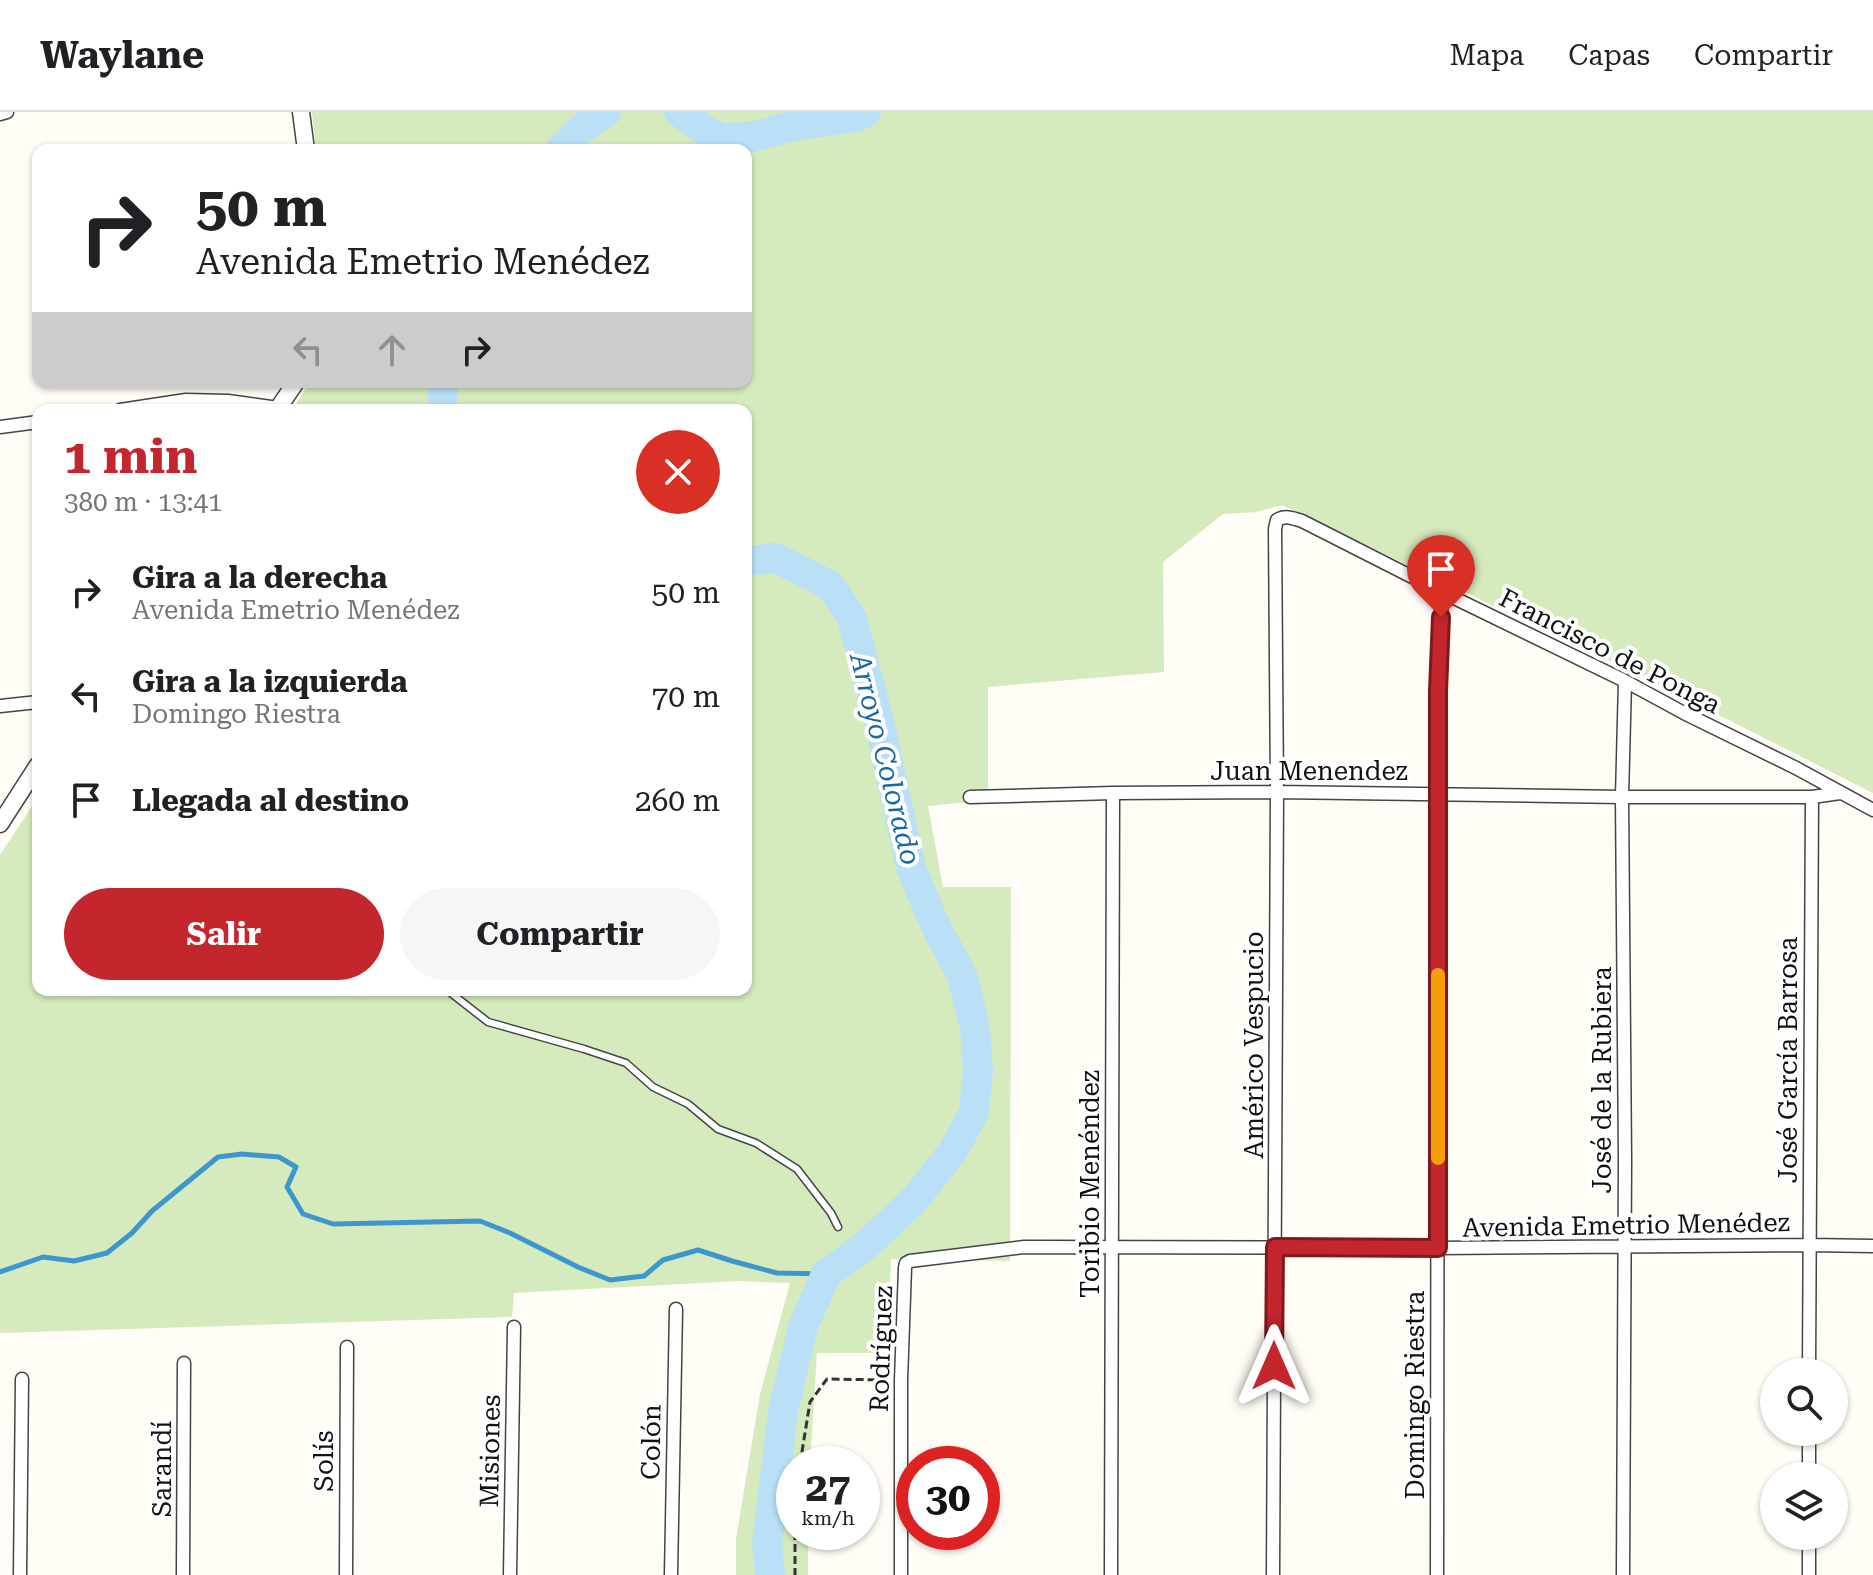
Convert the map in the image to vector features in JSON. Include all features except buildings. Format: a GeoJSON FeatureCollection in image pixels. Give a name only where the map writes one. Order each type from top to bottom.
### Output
{"type":"FeatureCollection","features":[{"type":"Feature","properties":{"kind":"street"},"geometry":{"type":"LineString","coordinates":[[0,114],[7,112]]}},
{"type":"Feature","properties":{"kind":"street"},"geometry":{"type":"LineString","coordinates":[[301,112],[305,144]]}},
{"type":"Feature","properties":{"kind":"street"},"geometry":{"type":"LineString","coordinates":[[160,404],[186,400],[247,404]]}},
{"type":"Feature","properties":{"kind":"street"},"geometry":{"type":"LineString","coordinates":[[0,427],[32,423]]}},
{"type":"Feature","properties":{"kind":"street","name":"Francisco de Ponga"},"geometry":{"type":"LineString","coordinates":[[1281,518],[1302,521],[1625,681],[1873,810]]}},
{"type":"Feature","properties":{"kind":"street","name":"Américo Vespucio"},"geometry":{"type":"LineString","coordinates":[[1273,1575],[1277,792],[1275,529],[1277,520],[1281,518]]}},
{"type":"Feature","properties":{"kind":"street","name":"Domingo Riestra"},"geometry":{"type":"LineString","coordinates":[[1437,1575],[1438,691],[1442,592]]}},
{"type":"Feature","properties":{"kind":"street","name":"José de la Rubiera"},"geometry":{"type":"LineString","coordinates":[[1623,1575],[1625,1160],[1622,797],[1625,681]]}},
{"type":"Feature","properties":{"kind":"street"},"geometry":{"type":"LineString","coordinates":[[0,706],[32,703]]}},
{"type":"Feature","properties":{"kind":"street"},"geometry":{"type":"LineString","coordinates":[[0,824],[32,774]]}},
{"type":"Feature","properties":{"kind":"street","name":"Juan Menendez"},"geometry":{"type":"LineString","coordinates":[[970,797],[1277,792],[1812,797],[1840,793]]}},
{"type":"Feature","properties":{"kind":"street","name":"Toribio Menéndez"},"geometry":{"type":"LineString","coordinates":[[1111,1575],[1113,793]]}},
{"type":"Feature","properties":{"kind":"street","name":"José García Barrosa"},"geometry":{"type":"LineString","coordinates":[[1809,1358],[1812,797]]}},
{"type":"Feature","properties":{"kind":"street","name":"Avenida Emetrio Menédez"},"geometry":{"type":"LineString","coordinates":[[905,1268],[910,1261],[1024,1247],[1873,1246]]}},
{"type":"Feature","properties":{"kind":"street","name":"Rodríguez"},"geometry":{"type":"LineString","coordinates":[[901,1575],[901,1380],[905,1268]]}},
{"type":"Feature","properties":{"kind":"street","name":"Colón"},"geometry":{"type":"LineString","coordinates":[[671,1575],[676,1309]]}},
{"type":"Feature","properties":{"kind":"street","name":"Misiones"},"geometry":{"type":"LineString","coordinates":[[510,1575],[514,1327]]}},
{"type":"Feature","properties":{"kind":"street","name":"Solís"},"geometry":{"type":"LineString","coordinates":[[346,1575],[347,1347]]}},
{"type":"Feature","properties":{"kind":"street","name":"Sarandí"},"geometry":{"type":"LineString","coordinates":[[183,1575],[184,1363]]}},
{"type":"Feature","properties":{"kind":"street"},"geometry":{"type":"LineString","coordinates":[[20,1575],[22,1379]]}},
{"type":"Feature","properties":{"kind":"street"},"geometry":{"type":"LineString","coordinates":[[1809,1550],[1809,1575]]}},
{"type":"Feature","properties":{"kind":"lane"},"geometry":{"type":"LineString","coordinates":[[455,996],[488,1022],[626,1063],[653,1087],[688,1104],[718,1129],[756,1143],[797,1169],[838,1227]]}},
{"type":"Feature","properties":{"kind":"path"},"geometry":{"type":"LineString","coordinates":[[803,1446],[810,1402],[827,1379],[901,1380]]}},
{"type":"Feature","properties":{"kind":"path"},"geometry":{"type":"LineString","coordinates":[[795,1550],[795,1575]]}},
{"type":"Feature","properties":{"kind":"green space"},"geometry":{"type":"Polygon","coordinates":[[[312,112],[1873,112],[1873,793],[1641,676],[1282,505],[1256,512],[1223,514],[1163,562],[1164,672],[988,687],[988,800],[928,806],[943,887],[1011,887],[1010,1261],[891,1259],[887,1353],[817,1353],[811,1446],[776,1446],[776,1550],[808,1550],[808,1575],[736,1575],[736,1539],[760,1394],[790,1283],[737,1281],[514,1293],[512,1317],[0,1333],[0,855],[32,806],[32,996],[752,996],[752,404],[296,404],[306,388],[752,388],[752,144],[315,144],[312,112]]]}},
{"type":"Feature","properties":{"kind":"waterway","name":"Arroyo Colorado"},"geometry":{"type":"LineString","coordinates":[[566,144],[582,128],[606,112]]}},
{"type":"Feature","properties":{"kind":"waterway","name":"Arroyo Colorado"},"geometry":{"type":"LineString","coordinates":[[679,112],[706,131],[725,139],[856,117],[866,112]]}},
{"type":"Feature","properties":{"kind":"waterway","name":"Arroyo Colorado"},"geometry":{"type":"LineString","coordinates":[[442,404],[443,388]]}},
{"type":"Feature","properties":{"kind":"waterway","name":"Arroyo Colorado"},"geometry":{"type":"LineString","coordinates":[[752,560],[776,558],[831,586],[852,618],[881,730],[911,868],[936,927],[962,975],[975,1028],[978,1070],[974,1112],[953,1151],[914,1200],[864,1247],[826,1274],[803,1327],[783,1411],[767,1545],[770,1575]]}},
{"type":"Feature","properties":{"kind":"waterway"},"geometry":{"type":"LineString","coordinates":[[0,1272],[43,1257],[74,1261],[107,1253],[218,1157],[242,1154],[279,1157],[296,1167],[287,1187],[303,1214],[333,1224],[480,1221],[610,1280],[644,1276],[663,1260],[698,1250],[777,1273],[826,1274]]}},
{"type":"Feature","properties":{"kind":"slow traffic"},"geometry":{"type":"LineString","coordinates":[[1438,975],[1438,1158]]}},
{"type":"Feature","properties":{"kind":"route"},"geometry":{"type":"LineString","coordinates":[[1274,1366],[1275,1247],[1438,1248],[1438,691],[1441,617]]}}]}
